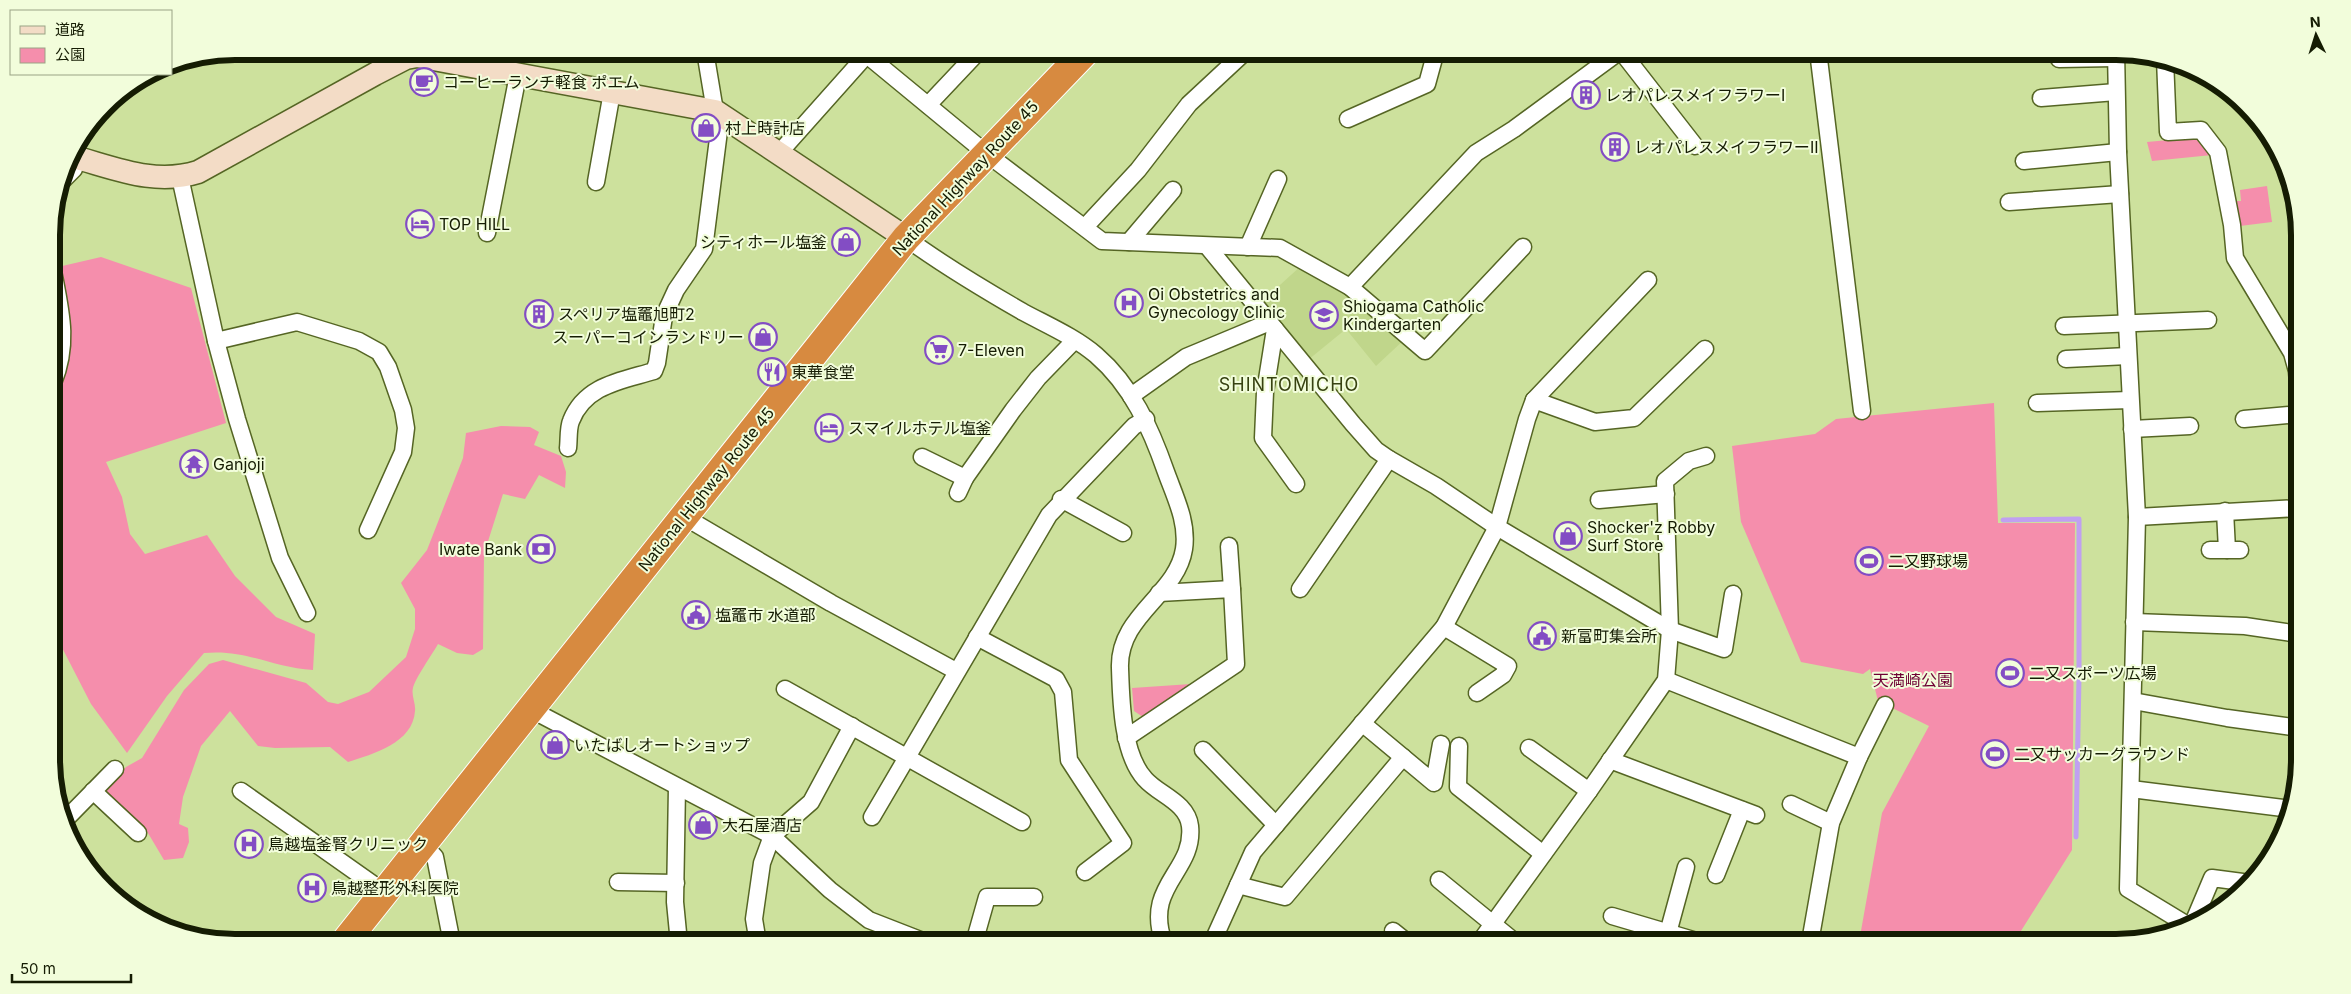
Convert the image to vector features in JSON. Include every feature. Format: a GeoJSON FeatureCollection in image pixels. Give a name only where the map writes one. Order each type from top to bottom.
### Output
{"type":"FeatureCollection","features":[{"type":"Feature","properties":{"kind":"highway","name":"National Highway Route 45"},"geometry":{"type":"LineString","coordinates":[[351,934],[906,238],[1077,60]]}},
{"type":"Feature","properties":{"kind":"street"},"geometry":{"type":"LineString","coordinates":[[78,158],[146,177],[180,177],[198,172],[402,60]]}},
{"type":"Feature","properties":{"kind":"street"},"geometry":{"type":"LineString","coordinates":[[462,60],[518,75],[718,113],[780,152],[906,238],[996,296],[1096,355],[1131,396],[1146,419],[1182,516],[1186,536],[1183,556],[1173,576],[1126,636],[1120,653],[1126,738],[1136,765],[1144,779],[1184,811],[1190,823],[1190,835],[1185,854],[1164,890],[1158,908],[1161,934]]}},
{"type":"Feature","properties":{"kind":"street"},"geometry":{"type":"LineString","coordinates":[[568,448],[570,421],[589,393],[599,388],[654,371],[657,363],[664,316],[676,290],[704,249],[718,113],[707,60]]}},
{"type":"Feature","properties":{"kind":"street"},"geometry":{"type":"LineString","coordinates":[[780,152],[860,60]]}},
{"type":"Feature","properties":{"kind":"street"},"geometry":{"type":"LineString","coordinates":[[874,60],[987,154],[1102,241],[1280,248],[1350,287],[1425,351],[1523,247]]}},
{"type":"Feature","properties":{"kind":"street"},"geometry":{"type":"LineString","coordinates":[[928,105],[970,60]]}},
{"type":"Feature","properties":{"kind":"street"},"geometry":{"type":"LineString","coordinates":[[1085,227],[1138,170],[1189,104],[1236,60]]}},
{"type":"Feature","properties":{"kind":"street"},"geometry":{"type":"LineString","coordinates":[[1348,119],[1426,84],[1433,60]]}},
{"type":"Feature","properties":{"kind":"street"},"geometry":{"type":"LineString","coordinates":[[1350,287],[1476,153],[1514,129],[1608,60]]}},
{"type":"Feature","properties":{"kind":"street"},"geometry":{"type":"LineString","coordinates":[[1627,60],[1695,146]]}},
{"type":"Feature","properties":{"kind":"street"},"geometry":{"type":"LineString","coordinates":[[1819,60],[1862,411]]}},
{"type":"Feature","properties":{"kind":"street"},"geometry":{"type":"LineString","coordinates":[[2115,60],[2126,323],[2137,517],[2128,889],[2181,921]]}},
{"type":"Feature","properties":{"kind":"street"},"geometry":{"type":"LineString","coordinates":[[2165,67],[2168,132],[2202,130],[2218,152],[2232,225],[2235,258],[2291,351]]}},
{"type":"Feature","properties":{"kind":"street"},"geometry":{"type":"LineString","coordinates":[[487,233],[518,75]]}},
{"type":"Feature","properties":{"kind":"street"},"geometry":{"type":"LineString","coordinates":[[596,182],[612,92]]}},
{"type":"Feature","properties":{"kind":"street"},"geometry":{"type":"LineString","coordinates":[[2041,98],[2116,92]]}},
{"type":"Feature","properties":{"kind":"street"},"geometry":{"type":"LineString","coordinates":[[2034,155],[2118,152]]}},
{"type":"Feature","properties":{"kind":"street"},"geometry":{"type":"LineString","coordinates":[[180,177],[216,341],[237,419],[280,558],[307,613]]}},
{"type":"Feature","properties":{"kind":"street"},"geometry":{"type":"LineString","coordinates":[[1248,247],[1278,179]]}},
{"type":"Feature","properties":{"kind":"street"},"geometry":{"type":"LineString","coordinates":[[1129,242],[1173,190]]}},
{"type":"Feature","properties":{"kind":"street"},"geometry":{"type":"LineString","coordinates":[[2009,202],[2120,194]]}},
{"type":"Feature","properties":{"kind":"street"},"geometry":{"type":"LineString","coordinates":[[1207,246],[1359,431],[1376,450],[1389,459],[1436,486],[1497,527],[1670,630],[1724,650],[1733,594]]}},
{"type":"Feature","properties":{"kind":"street"},"geometry":{"type":"LineString","coordinates":[[1216,934],[1253,852],[1444,627],[1497,527],[1526,419],[1534,400],[1545,386],[1648,280]]}},
{"type":"Feature","properties":{"kind":"street"},"geometry":{"type":"LineString","coordinates":[[60,308],[63,338],[60,365]]}},
{"type":"Feature","properties":{"kind":"street"},"geometry":{"type":"LineString","coordinates":[[2064,326],[2208,320]]}},
{"type":"Feature","properties":{"kind":"street"},"geometry":{"type":"LineString","coordinates":[[216,341],[297,322],[359,341],[379,352],[388,367],[403,410],[406,428],[403,452],[368,530]]}},
{"type":"Feature","properties":{"kind":"street"},"geometry":{"type":"LineString","coordinates":[[1131,396],[1186,357],[1272,326]]}},
{"type":"Feature","properties":{"kind":"street"},"geometry":{"type":"LineString","coordinates":[[1272,326],[1265,392],[1263,438],[1296,484]]}},
{"type":"Feature","properties":{"kind":"street"},"geometry":{"type":"LineString","coordinates":[[958,493],[966,478],[1013,410],[1038,378],[1074,341]]}},
{"type":"Feature","properties":{"kind":"street"},"geometry":{"type":"LineString","coordinates":[[1534,400],[1595,422],[1634,418],[1705,349]]}},
{"type":"Feature","properties":{"kind":"street"},"geometry":{"type":"LineString","coordinates":[[2066,359],[2128,356]]}},
{"type":"Feature","properties":{"kind":"street"},"geometry":{"type":"LineString","coordinates":[[2037,404],[2130,400]]}},
{"type":"Feature","properties":{"kind":"street"},"geometry":{"type":"LineString","coordinates":[[2244,419],[2291,415]]}},
{"type":"Feature","properties":{"kind":"street"},"geometry":{"type":"LineString","coordinates":[[872,817],[1049,514],[1061,499],[1134,426],[1146,419]]}},
{"type":"Feature","properties":{"kind":"street"},"geometry":{"type":"LineString","coordinates":[[2132,429],[2190,426]]}},
{"type":"Feature","properties":{"kind":"street"},"geometry":{"type":"LineString","coordinates":[[1485,934],[1589,791],[1666,680],[1670,630],[1665,481],[1689,461],[1706,456]]}},
{"type":"Feature","properties":{"kind":"street"},"geometry":{"type":"LineString","coordinates":[[922,457],[966,478]]}},
{"type":"Feature","properties":{"kind":"street"},"geometry":{"type":"LineString","coordinates":[[1300,589],[1389,459]]}},
{"type":"Feature","properties":{"kind":"street"},"geometry":{"type":"LineString","coordinates":[[1599,500],[1666,494]]}},
{"type":"Feature","properties":{"kind":"street"},"geometry":{"type":"LineString","coordinates":[[1061,499],[1123,534]]}},
{"type":"Feature","properties":{"kind":"street"},"geometry":{"type":"LineString","coordinates":[[2137,517],[2291,508]]}},
{"type":"Feature","properties":{"kind":"street"},"geometry":{"type":"LineString","coordinates":[[2210,550],[2234,550],[2225,511]]}},
{"type":"Feature","properties":{"kind":"street"},"geometry":{"type":"LineString","coordinates":[[683,516],[831,603],[956,671]]}},
{"type":"Feature","properties":{"kind":"street"},"geometry":{"type":"LineString","coordinates":[[1126,738],[1236,664],[1230,546]]}},
{"type":"Feature","properties":{"kind":"street"},"geometry":{"type":"LineString","coordinates":[[1159,592],[1232,589]]}},
{"type":"Feature","properties":{"kind":"street"},"geometry":{"type":"LineString","coordinates":[[2134,622],[2244,626],[2291,633]]}},
{"type":"Feature","properties":{"kind":"street"},"geometry":{"type":"LineString","coordinates":[[1444,627],[1508,666],[1504,675],[1477,692]]}},
{"type":"Feature","properties":{"kind":"street"},"geometry":{"type":"LineString","coordinates":[[977,637],[1056,679],[1063,692],[1069,760],[1123,843],[1085,872]]}},
{"type":"Feature","properties":{"kind":"street"},"geometry":{"type":"LineString","coordinates":[[1666,680],[1859,757]]}},
{"type":"Feature","properties":{"kind":"street"},"geometry":{"type":"LineString","coordinates":[[785,689],[1022,822]]}},
{"type":"Feature","properties":{"kind":"street"},"geometry":{"type":"LineString","coordinates":[[2133,701],[2227,718],[2291,727]]}},
{"type":"Feature","properties":{"kind":"street"},"geometry":{"type":"LineString","coordinates":[[1811,934],[1832,823],[1859,757],[1885,705]]}},
{"type":"Feature","properties":{"kind":"street"},"geometry":{"type":"LineString","coordinates":[[530,709],[677,788],[718,806],[772,836],[830,890],[868,920],[905,934]]}},
{"type":"Feature","properties":{"kind":"street"},"geometry":{"type":"LineString","coordinates":[[1362,723],[1434,783],[1441,744]]}},
{"type":"Feature","properties":{"kind":"street"},"geometry":{"type":"LineString","coordinates":[[756,934],[754,919],[762,863],[772,836],[811,802],[852,726]]}},
{"type":"Feature","properties":{"kind":"street"},"geometry":{"type":"LineString","coordinates":[[1459,746],[1458,786],[1543,854]]}},
{"type":"Feature","properties":{"kind":"street"},"geometry":{"type":"LineString","coordinates":[[1529,748],[1589,791]]}},
{"type":"Feature","properties":{"kind":"street"},"geometry":{"type":"LineString","coordinates":[[1203,750],[1276,825]]}},
{"type":"Feature","properties":{"kind":"street"},"geometry":{"type":"LineString","coordinates":[[1238,885],[1285,897],[1403,757]]}},
{"type":"Feature","properties":{"kind":"street"},"geometry":{"type":"LineString","coordinates":[[1610,760],[1749,812],[1716,875]]}},
{"type":"Feature","properties":{"kind":"street"},"geometry":{"type":"LineString","coordinates":[[69,816],[114,769]]}},
{"type":"Feature","properties":{"kind":"street"},"geometry":{"type":"LineString","coordinates":[[677,788],[676,883],[679,934]]}},
{"type":"Feature","properties":{"kind":"street"},"geometry":{"type":"LineString","coordinates":[[2131,789],[2284,809]]}},
{"type":"Feature","properties":{"kind":"street"},"geometry":{"type":"LineString","coordinates":[[93,791],[138,833]]}},
{"type":"Feature","properties":{"kind":"street"},"geometry":{"type":"LineString","coordinates":[[241,791],[384,892]]}},
{"type":"Feature","properties":{"kind":"street"},"geometry":{"type":"LineString","coordinates":[[1791,804],[1832,823]]}},
{"type":"Feature","properties":{"kind":"street"},"geometry":{"type":"LineString","coordinates":[[423,844],[435,857],[450,934]]}},
{"type":"Feature","properties":{"kind":"street"},"geometry":{"type":"LineString","coordinates":[[1668,933],[1686,867]]}},
{"type":"Feature","properties":{"kind":"street"},"geometry":{"type":"LineString","coordinates":[[2196,915],[2212,878],[2241,882]]}},
{"type":"Feature","properties":{"kind":"street"},"geometry":{"type":"LineString","coordinates":[[1439,880],[1505,934]]}},
{"type":"Feature","properties":{"kind":"street"},"geometry":{"type":"LineString","coordinates":[[618,882],[676,883]]}},
{"type":"Feature","properties":{"kind":"street"},"geometry":{"type":"LineString","coordinates":[[977,934],[988,897],[1034,897]]}},
{"type":"Feature","properties":{"kind":"street"},"geometry":{"type":"LineString","coordinates":[[1612,916],[1672,934]]}},
{"type":"Feature","properties":{"kind":"street"},"geometry":{"type":"LineString","coordinates":[[1393,930],[1398,934]]}},
{"type":"Feature","properties":{"kind":"shaded area","name":"Shiogama Catholic Kindergarten"},"geometry":{"type":"Polygon","coordinates":[[[1302,265],[1348,290],[1405,339],[1376,366],[1346,329],[1308,360],[1261,302],[1302,265]]]}},
{"type":"Feature","properties":{"kind":"green space"},"geometry":{"type":"Polygon","coordinates":[[[2201,137],[2212,155],[2152,161],[2147,142],[2201,137]]]}},
{"type":"Feature","properties":{"kind":"green space"},"geometry":{"type":"Polygon","coordinates":[[[2267,186],[2272,222],[2240,226],[2236,201],[2241,201],[2240,190],[2267,186]]]}},
{"type":"Feature","properties":{"kind":"green space"},"geometry":{"type":"Polygon","coordinates":[[[101,257],[191,288],[226,423],[106,462],[122,497],[130,534],[145,554],[207,535],[235,576],[276,617],[315,634],[313,670],[299,669],[247,656],[219,652],[204,653],[167,696],[127,753],[91,704],[60,644],[60,376],[67,360],[60,288],[60,267],[101,257]]]}},
{"type":"Feature","properties":{"kind":"green space","name":"二又スポーツ広場"},"geometry":{"type":"Polygon","coordinates":[[[1994,403],[1998,523],[2075,523],[2072,850],[2019,934],[1860,934],[1882,813],[1929,726],[1878,701],[1870,669],[1863,674],[1801,662],[1741,522],[1732,446],[1815,434],[1836,419],[1994,403]]]}},
{"type":"Feature","properties":{"kind":"green space"},"geometry":{"type":"Polygon","coordinates":[[[501,426],[530,427],[539,432],[534,445],[561,456],[566,472],[565,488],[539,475],[525,499],[503,494],[484,554],[483,649],[473,655],[457,653],[438,644],[414,684],[415,711],[413,722],[407,731],[390,746],[348,762],[330,747],[275,748],[258,746],[230,711],[201,746],[183,797],[179,824],[188,828],[189,842],[183,858],[164,860],[145,828],[121,809],[105,791],[126,767],[142,758],[184,690],[209,664],[223,660],[306,683],[328,702],[338,704],[369,692],[406,657],[415,629],[415,609],[401,583],[427,550],[463,458],[466,433],[501,426]]]}},
{"type":"Feature","properties":{"kind":"green space"},"geometry":{"type":"Polygon","coordinates":[[[1191,684],[1143,717],[1134,711],[1132,688],[1191,684]]]}},
{"type":"Feature","properties":{"kind":"waterway"},"geometry":{"type":"LineString","coordinates":[[2003,520],[2079,519],[2076,837]]}},
{"type":"Feature","properties":{"kind":"place","name":"コーヒーランチ軽食 ポエム"},"geometry":{"type":"Point","coordinates":[424,82]}},
{"type":"Feature","properties":{"kind":"place","name":"レオパレスメイフラワーI"},"geometry":{"type":"Point","coordinates":[1586,95]}},
{"type":"Feature","properties":{"kind":"place","name":"村上時計店"},"geometry":{"type":"Point","coordinates":[706,128]}},
{"type":"Feature","properties":{"kind":"place","name":"レオパレスメイフラワーII"},"geometry":{"type":"Point","coordinates":[1615,147]}},
{"type":"Feature","properties":{"kind":"place","name":"TOP HILL"},"geometry":{"type":"Point","coordinates":[420,224]}},
{"type":"Feature","properties":{"kind":"place","name":"シティホール塩釜"},"geometry":{"type":"Point","coordinates":[846,242]}},
{"type":"Feature","properties":{"kind":"place","name":"Oi Obstetrics and Gynecology Clinic"},"geometry":{"type":"Point","coordinates":[1129,303]}},
{"type":"Feature","properties":{"kind":"place","name":"スペリア塩竈旭町2"},"geometry":{"type":"Point","coordinates":[539,314]}},
{"type":"Feature","properties":{"kind":"place","name":"Shiogama Catholic Kindergarten"},"geometry":{"type":"Point","coordinates":[1324,315]}},
{"type":"Feature","properties":{"kind":"place","name":"スーパーコインランドリー"},"geometry":{"type":"Point","coordinates":[763,337]}},
{"type":"Feature","properties":{"kind":"place","name":"7-Eleven"},"geometry":{"type":"Point","coordinates":[939,350]}},
{"type":"Feature","properties":{"kind":"place","name":"東華食堂"},"geometry":{"type":"Point","coordinates":[772,372]}},
{"type":"Feature","properties":{"kind":"place","name":"スマイルホテル塩釜"},"geometry":{"type":"Point","coordinates":[829,428]}},
{"type":"Feature","properties":{"kind":"place","name":"Ganjoji"},"geometry":{"type":"Point","coordinates":[194,464]}},
{"type":"Feature","properties":{"kind":"place","name":"Shocker'z Robby Surf Store"},"geometry":{"type":"Point","coordinates":[1568,536]}},
{"type":"Feature","properties":{"kind":"place","name":"Iwate Bank"},"geometry":{"type":"Point","coordinates":[541,549]}},
{"type":"Feature","properties":{"kind":"place","name":"二又野球場"},"geometry":{"type":"Point","coordinates":[1869,561]}},
{"type":"Feature","properties":{"kind":"place","name":"塩竈市 水道部"},"geometry":{"type":"Point","coordinates":[696,615]}},
{"type":"Feature","properties":{"kind":"place","name":"新富町集会所"},"geometry":{"type":"Point","coordinates":[1542,636]}},
{"type":"Feature","properties":{"kind":"place","name":"二又スポーツ広場"},"geometry":{"type":"Point","coordinates":[2010,673]}},
{"type":"Feature","properties":{"kind":"place","name":"いたばしオートショップ"},"geometry":{"type":"Point","coordinates":[555,745]}},
{"type":"Feature","properties":{"kind":"place","name":"二又サッカーグラウンド"},"geometry":{"type":"Point","coordinates":[1995,754]}},
{"type":"Feature","properties":{"kind":"place","name":"大石屋酒店"},"geometry":{"type":"Point","coordinates":[703,825]}},
{"type":"Feature","properties":{"kind":"place","name":"鳥越塩釜腎クリニック"},"geometry":{"type":"Point","coordinates":[249,844]}},
{"type":"Feature","properties":{"kind":"place","name":"鳥越整形外科医院"},"geometry":{"type":"Point","coordinates":[312,888]}},
{"type":"Feature","properties":{"kind":"district","name":"SHINTOMICHO"},"geometry":{"type":"Point","coordinates":[1289,385]}},
{"type":"Feature","properties":{"kind":"park label","name":"天満崎公園"},"geometry":{"type":"Point","coordinates":[1913,680]}}]}
